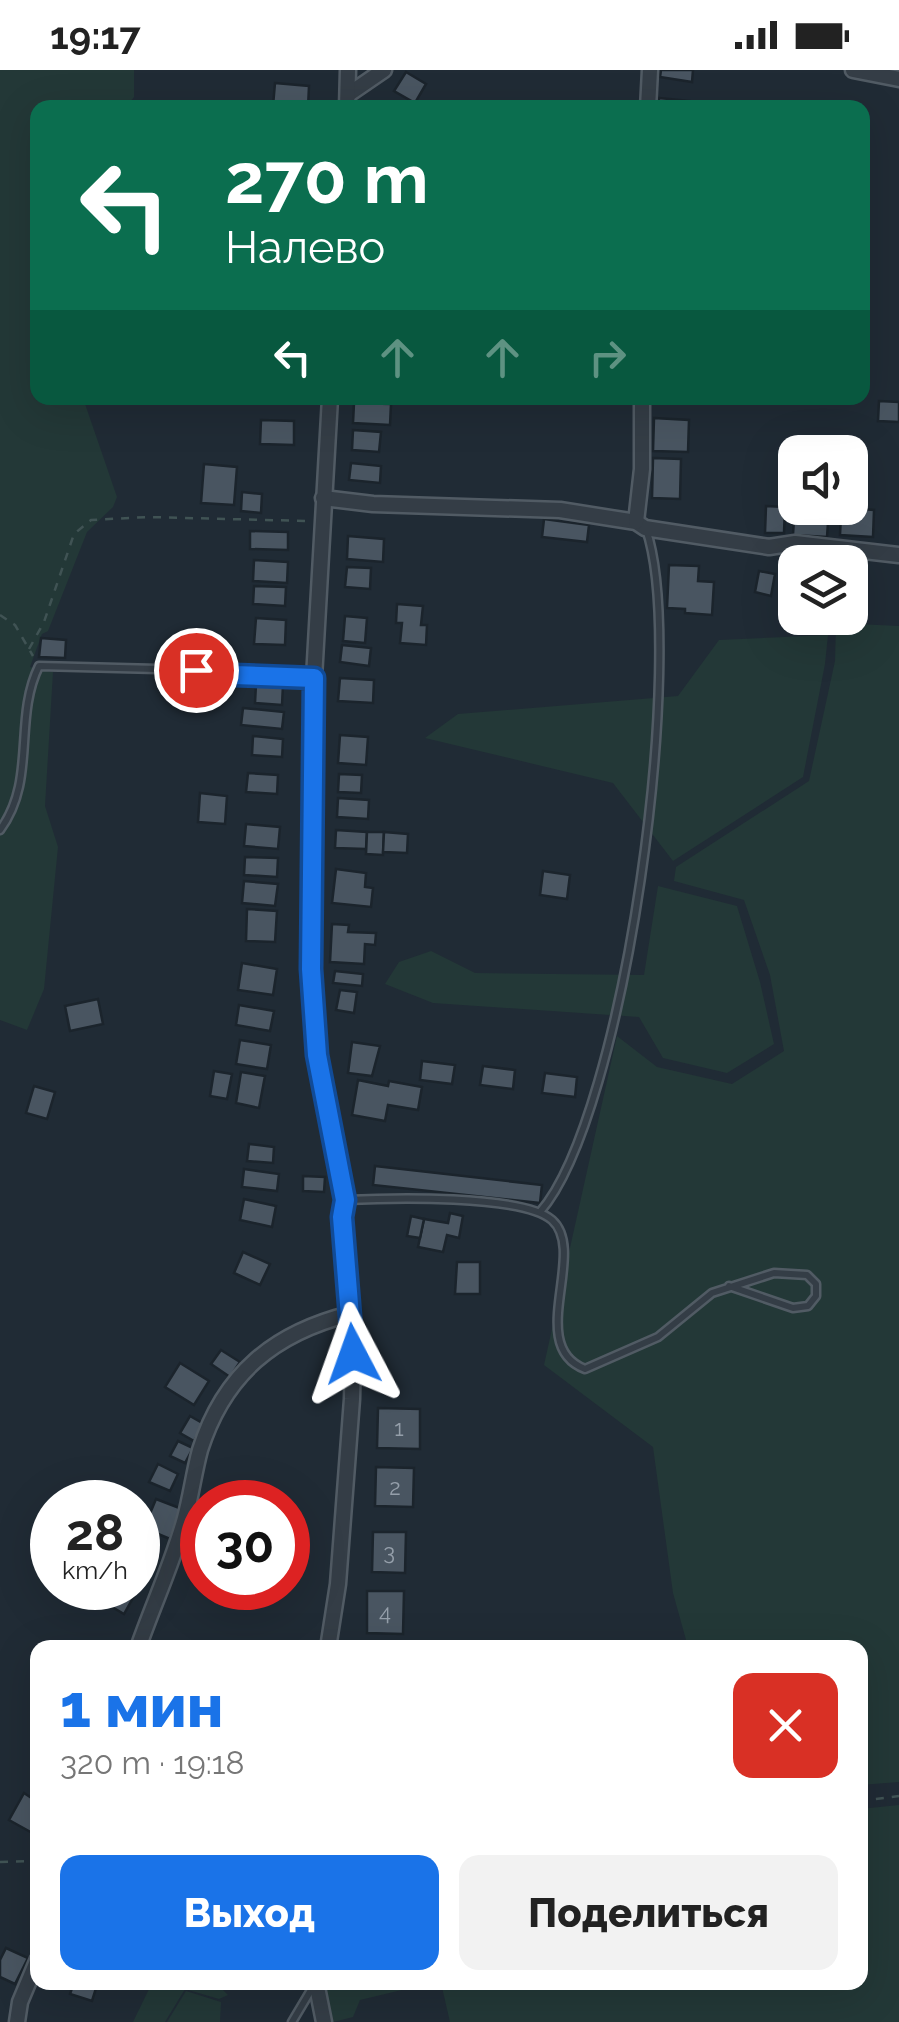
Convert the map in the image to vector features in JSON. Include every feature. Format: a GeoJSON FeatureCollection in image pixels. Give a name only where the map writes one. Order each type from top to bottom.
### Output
{"type":"FeatureCollection","features":[{"type":"Feature","properties":{"kind":"street"},"geometry":{"type":"LineString","coordinates":[[348,70],[348,100]]}},
{"type":"Feature","properties":{"kind":"street"},"geometry":{"type":"LineString","coordinates":[[349,100],[384,70]]}},
{"type":"Feature","properties":{"kind":"street"},"geometry":{"type":"LineString","coordinates":[[648,100],[650,70]]}},
{"type":"Feature","properties":{"kind":"street"},"geometry":{"type":"LineString","coordinates":[[853,70],[899,80]]}},
{"type":"Feature","properties":{"kind":"street"},"geometry":{"type":"LineString","coordinates":[[329,1640],[338,1584],[350,1417],[350,1314],[342,1217],[345,1200],[317,1055],[311,969],[314,678],[330,405]]}},
{"type":"Feature","properties":{"kind":"street"},"geometry":{"type":"LineString","coordinates":[[641,525],[642,405]]}},
{"type":"Feature","properties":{"kind":"street"},"geometry":{"type":"LineString","coordinates":[[323,498],[373,504],[560,510],[768,547],[795,543],[899,555]]}},
{"type":"Feature","properties":{"kind":"street"},"geometry":{"type":"LineString","coordinates":[[141,1640],[184,1522],[201,1449],[222,1398],[252,1360],[316,1322],[350,1314]]}},
{"type":"Feature","properties":{"kind":"street"},"geometry":{"type":"LineString","coordinates":[[17,2022],[30,1978]]}},
{"type":"Feature","properties":{"kind":"street"},"geometry":{"type":"LineString","coordinates":[[318,1990],[324,2022]]}},
{"type":"Feature","properties":{"kind":"lane"},"geometry":{"type":"LineString","coordinates":[[540,1212],[552,1199],[574,1153],[600,1076],[642,870],[652,800],[658,670],[654,567],[641,525]]}},
{"type":"Feature","properties":{"kind":"lane"},"geometry":{"type":"LineString","coordinates":[[0,830],[20,793],[27,712],[38,666],[314,678]]}},
{"type":"Feature","properties":{"kind":"lane"},"geometry":{"type":"LineString","coordinates":[[345,1200],[407,1196],[492,1204],[540,1212],[555,1222],[562,1238],[557,1311],[561,1343],[575,1365],[591,1368],[658,1337],[712,1292],[729,1286],[774,1273],[807,1275],[816,1284],[816,1296],[808,1306],[794,1308],[729,1286]]}},
{"type":"Feature","properties":{"kind":"lane"},"geometry":{"type":"LineString","coordinates":[[292,2022],[311,1990]]}},
{"type":"Feature","properties":{"kind":"path"},"geometry":{"type":"LineString","coordinates":[[29,649],[44,622],[74,534],[91,520],[148,517],[322,522]]}},
{"type":"Feature","properties":{"kind":"path"},"geometry":{"type":"LineString","coordinates":[[0,615],[15,625],[38,666]]}},
{"type":"Feature","properties":{"kind":"path"},"geometry":{"type":"LineString","coordinates":[[868,1799],[899,1796]]}},
{"type":"Feature","properties":{"kind":"path"},"geometry":{"type":"LineString","coordinates":[[0,1862],[30,1861]]}},
{"type":"Feature","properties":{"kind":"green space"},"geometry":{"type":"Polygon","coordinates":[[[0,70],[134,70],[132,100],[30,100],[30,405],[85,405],[117,497],[113,507],[87,532],[30,667],[53,672],[45,806],[58,847],[44,989],[27,1030],[0,1020],[0,70]]]}},
{"type":"Feature","properties":{"kind":"green space"},"geometry":{"type":"Polygon","coordinates":[[[868,625],[899,626],[899,1782],[868,1784],[868,1640],[686,1640],[673,1593],[653,1447],[544,1365],[617,1036],[657,1067],[732,1084],[784,1051],[770,975],[744,900],[674,881],[676,867],[809,781],[835,661],[836,635],[868,635],[868,625]]]}},
{"type":"Feature","properties":{"kind":"green space"},"geometry":{"type":"Polygon","coordinates":[[[828,635],[803,777],[673,861],[613,783],[425,738],[458,714],[678,696],[719,640],[828,635]]]}},
{"type":"Feature","properties":{"kind":"green space"},"geometry":{"type":"Polygon","coordinates":[[[658,886],[737,906],[774,1044],[727,1073],[663,1058],[639,1017],[433,1003],[385,984],[399,962],[431,951],[475,973],[644,975],[658,886]]]}},
{"type":"Feature","properties":{"kind":"green space"},"geometry":{"type":"Polygon","coordinates":[[[899,1805],[899,2022],[450,2022],[443,1990],[868,1990],[868,1808],[899,1805]]]}},
{"type":"Feature","properties":{"kind":"green space"},"geometry":{"type":"Polygon","coordinates":[[[149,1990],[184,1990],[165,2022],[133,2022],[149,1990]]]}},
{"type":"Feature","properties":{"kind":"green space"},"geometry":{"type":"Polygon","coordinates":[[[188,1990],[223,1990],[228,1995],[219,1999],[188,1990]]]}},
{"type":"Feature","properties":{"kind":"green space"},"geometry":{"type":"Polygon","coordinates":[[[326,1990],[402,1990],[360,2000],[353,2017],[333,2022],[326,1990]]]}},
{"type":"Feature","properties":{"kind":"green space"},"geometry":{"type":"Polygon","coordinates":[[[186,1991],[221,2002],[220,2022],[167,2022],[186,1991]]]}},
{"type":"Feature","properties":{"kind":"building"},"geometry":{"type":"Polygon","coordinates":[[[661,70],[693,70],[692,82],[660,77],[661,70]]]}},
{"type":"Feature","properties":{"kind":"building"},"geometry":{"type":"Polygon","coordinates":[[[406,72],[426,84],[417,100],[394,91],[406,72]]]}},
{"type":"Feature","properties":{"kind":"building"},"geometry":{"type":"Polygon","coordinates":[[[275,83],[309,86],[308,100],[274,100],[275,83]]]}},
{"type":"Feature","properties":{"kind":"building"},"geometry":{"type":"Polygon","coordinates":[[[879,401],[899,402],[899,422],[878,421],[879,401]]]}},
{"type":"Feature","properties":{"kind":"building"},"geometry":{"type":"Polygon","coordinates":[[[354,405],[391,405],[390,425],[353,423],[354,405]]]}},
{"type":"Feature","properties":{"kind":"building"},"geometry":{"type":"Polygon","coordinates":[[[654,418],[689,420],[688,452],[653,451],[654,418]]]}},
{"type":"Feature","properties":{"kind":"building"},"geometry":{"type":"Polygon","coordinates":[[[261,420],[294,421],[294,445],[260,444],[261,420]]]}},
{"type":"Feature","properties":{"kind":"building"},"geometry":{"type":"Polygon","coordinates":[[[353,430],[381,432],[379,452],[352,450],[353,430]]]}},
{"type":"Feature","properties":{"kind":"building"},"geometry":{"type":"Polygon","coordinates":[[[653,458],[681,459],[680,499],[652,498],[653,458]]]}},
{"type":"Feature","properties":{"kind":"building"},"geometry":{"type":"Polygon","coordinates":[[[351,463],[381,466],[380,483],[349,480],[351,463]]]}},
{"type":"Feature","properties":{"kind":"building"},"geometry":{"type":"Polygon","coordinates":[[[204,464],[237,467],[234,505],[201,503],[204,464]]]}},
{"type":"Feature","properties":{"kind":"building"},"geometry":{"type":"Polygon","coordinates":[[[242,492],[262,494],[261,513],[241,511],[242,492]]]}},
{"type":"Feature","properties":{"kind":"building"},"geometry":{"type":"Polygon","coordinates":[[[766,506],[778,507],[778,525],[784,525],[784,533],[765,533],[766,506]]]}},
{"type":"Feature","properties":{"kind":"building"},"geometry":{"type":"Polygon","coordinates":[[[868,510],[874,510],[873,537],[840,535],[840,525],[868,525],[868,510]]]}},
{"type":"Feature","properties":{"kind":"building"},"geometry":{"type":"Polygon","coordinates":[[[544,519],[589,525],[587,542],[542,537],[544,519]]]}},
{"type":"Feature","properties":{"kind":"building"},"geometry":{"type":"Polygon","coordinates":[[[794,525],[828,525],[827,537],[793,535],[794,525]]]}},
{"type":"Feature","properties":{"kind":"building"},"geometry":{"type":"Polygon","coordinates":[[[250,531],[288,532],[288,550],[250,549],[250,531]]]}},
{"type":"Feature","properties":{"kind":"building"},"geometry":{"type":"Polygon","coordinates":[[[348,536],[384,539],[383,562],[347,559],[348,536]]]}},
{"type":"Feature","properties":{"kind":"building"},"geometry":{"type":"Polygon","coordinates":[[[254,560],[288,562],[287,583],[253,581],[254,560]]]}},
{"type":"Feature","properties":{"kind":"building"},"geometry":{"type":"Polygon","coordinates":[[[669,565],[699,566],[698,581],[714,582],[712,615],[667,608],[669,565]]]}},
{"type":"Feature","properties":{"kind":"building"},"geometry":{"type":"Polygon","coordinates":[[[347,567],[371,568],[370,589],[345,587],[347,567]]]}},
{"type":"Feature","properties":{"kind":"building"},"geometry":{"type":"Polygon","coordinates":[[[759,571],[775,574],[771,596],[755,592],[759,571]]]}},
{"type":"Feature","properties":{"kind":"building"},"geometry":{"type":"Polygon","coordinates":[[[254,586],[286,587],[285,606],[253,604],[254,586]]]}},
{"type":"Feature","properties":{"kind":"building"},"geometry":{"type":"Polygon","coordinates":[[[397,604],[423,606],[421,625],[427,625],[426,645],[400,643],[402,623],[396,623],[397,604]]]}},
{"type":"Feature","properties":{"kind":"building"},"geometry":{"type":"Polygon","coordinates":[[[345,616],[367,618],[365,643],[343,641],[345,616]]]}},
{"type":"Feature","properties":{"kind":"building"},"geometry":{"type":"Polygon","coordinates":[[[256,618],[286,620],[285,645],[254,644],[256,618]]]}},
{"type":"Feature","properties":{"kind":"building"},"geometry":{"type":"Polygon","coordinates":[[[41,638],[66,640],[65,658],[39,657],[41,638]]]}},
{"type":"Feature","properties":{"kind":"building"},"geometry":{"type":"Polygon","coordinates":[[[342,645],[371,648],[369,666],[340,662],[342,645]]]}},
{"type":"Feature","properties":{"kind":"building"},"geometry":{"type":"Polygon","coordinates":[[[340,678],[374,680],[373,703],[338,701],[340,678]]]}},
{"type":"Feature","properties":{"kind":"building"},"geometry":{"type":"Polygon","coordinates":[[[256,684],[283,685],[282,705],[255,703],[256,684]]]}},
{"type":"Feature","properties":{"kind":"building"},"geometry":{"type":"Polygon","coordinates":[[[243,708],[284,712],[282,729],[241,725],[243,708]]]}},
{"type":"Feature","properties":{"kind":"building"},"geometry":{"type":"Polygon","coordinates":[[[340,735],[368,737],[366,765],[338,763],[340,735]]]}},
{"type":"Feature","properties":{"kind":"building"},"geometry":{"type":"Polygon","coordinates":[[[253,736],[283,739],[282,757],[252,755],[253,736]]]}},
{"type":"Feature","properties":{"kind":"building"},"geometry":{"type":"Polygon","coordinates":[[[248,773],[278,775],[277,794],[246,792],[248,773]]]}},
{"type":"Feature","properties":{"kind":"building"},"geometry":{"type":"Polygon","coordinates":[[[339,774],[362,775],[361,793],[338,792],[339,774]]]}},
{"type":"Feature","properties":{"kind":"building"},"geometry":{"type":"Polygon","coordinates":[[[200,793],[227,796],[225,824],[198,822],[200,793]]]}},
{"type":"Feature","properties":{"kind":"building"},"geometry":{"type":"Polygon","coordinates":[[[338,798],[369,800],[368,819],[337,817],[338,798]]]}},
{"type":"Feature","properties":{"kind":"building"},"geometry":{"type":"Polygon","coordinates":[[[246,824],[280,827],[278,849],[244,846],[246,824]]]}},
{"type":"Feature","properties":{"kind":"building"},"geometry":{"type":"Polygon","coordinates":[[[336,830],[367,832],[366,849],[335,848],[336,830]]]}},
{"type":"Feature","properties":{"kind":"building"},"geometry":{"type":"Polygon","coordinates":[[[367,832],[384,832],[383,855],[366,854],[367,832]]]}},
{"type":"Feature","properties":{"kind":"building"},"geometry":{"type":"Polygon","coordinates":[[[384,832],[408,834],[407,853],[383,852],[384,832]]]}},
{"type":"Feature","properties":{"kind":"building"},"geometry":{"type":"Polygon","coordinates":[[[245,857],[278,858],[277,877],[244,875],[245,857]]]}},
{"type":"Feature","properties":{"kind":"building"},"geometry":{"type":"Polygon","coordinates":[[[336,869],[366,873],[365,887],[373,888],[371,907],[332,903],[336,869]]]}},
{"type":"Feature","properties":{"kind":"building"},"geometry":{"type":"Polygon","coordinates":[[[543,871],[570,875],[567,899],[540,895],[543,871]]]}},
{"type":"Feature","properties":{"kind":"building"},"geometry":{"type":"Polygon","coordinates":[[[244,881],[278,884],[275,906],[242,903],[244,881]]]}},
{"type":"Feature","properties":{"kind":"building"},"geometry":{"type":"Polygon","coordinates":[[[247,909],[277,911],[275,942],[246,941],[247,909]]]}},
{"type":"Feature","properties":{"kind":"building"},"geometry":{"type":"Polygon","coordinates":[[[332,924],[349,925],[348,932],[376,933],[375,945],[365,944],[364,964],[330,962],[332,924]]]}},
{"type":"Feature","properties":{"kind":"building"},"geometry":{"type":"Polygon","coordinates":[[[242,963],[277,969],[273,995],[238,990],[242,963]]]}},
{"type":"Feature","properties":{"kind":"building"},"geometry":{"type":"Polygon","coordinates":[[[335,971],[363,974],[362,986],[333,983],[335,971]]]}},
{"type":"Feature","properties":{"kind":"building"},"geometry":{"type":"Polygon","coordinates":[[[340,990],[357,992],[354,1013],[336,1010],[340,990]]]}},
{"type":"Feature","properties":{"kind":"building"},"geometry":{"type":"Polygon","coordinates":[[[98,999],[103,1024],[70,1031],[65,1006],[98,999]]]}},
{"type":"Feature","properties":{"kind":"building"},"geometry":{"type":"Polygon","coordinates":[[[239,1005],[274,1011],[270,1031],[236,1025],[239,1005]]]}},
{"type":"Feature","properties":{"kind":"building"},"geometry":{"type":"Polygon","coordinates":[[[240,1040],[271,1045],[267,1069],[236,1064],[240,1040]]]}},
{"type":"Feature","properties":{"kind":"building"},"geometry":{"type":"Polygon","coordinates":[[[352,1042],[380,1046],[372,1076],[348,1073],[352,1042]]]}},
{"type":"Feature","properties":{"kind":"building"},"geometry":{"type":"Polygon","coordinates":[[[422,1061],[455,1065],[452,1084],[420,1080],[422,1061]]]}},
{"type":"Feature","properties":{"kind":"building"},"geometry":{"type":"Polygon","coordinates":[[[483,1066],[515,1070],[513,1089],[480,1085],[483,1066]]]}},
{"type":"Feature","properties":{"kind":"building"},"geometry":{"type":"Polygon","coordinates":[[[214,1071],[232,1074],[227,1099],[210,1096],[214,1071]]]}},
{"type":"Feature","properties":{"kind":"building"},"geometry":{"type":"Polygon","coordinates":[[[241,1072],[265,1076],[259,1108],[236,1103],[241,1072]]]}},
{"type":"Feature","properties":{"kind":"building"},"geometry":{"type":"Polygon","coordinates":[[[545,1073],[577,1077],[575,1097],[542,1093],[545,1073]]]}},
{"type":"Feature","properties":{"kind":"building"},"geometry":{"type":"Polygon","coordinates":[[[358,1080],[422,1087],[418,1110],[388,1105],[385,1121],[352,1115],[358,1080]]]}},
{"type":"Feature","properties":{"kind":"building"},"geometry":{"type":"Polygon","coordinates":[[[34,1086],[55,1092],[47,1119],[26,1113],[34,1086]]]}},
{"type":"Feature","properties":{"kind":"building"},"geometry":{"type":"Polygon","coordinates":[[[249,1144],[274,1147],[273,1163],[247,1161],[249,1144]]]}},
{"type":"Feature","properties":{"kind":"building"},"geometry":{"type":"Polygon","coordinates":[[[375,1166],[542,1185],[540,1203],[373,1185],[375,1166]]]}},
{"type":"Feature","properties":{"kind":"building"},"geometry":{"type":"Polygon","coordinates":[[[244,1169],[279,1174],[277,1191],[242,1187],[244,1169]]]}},
{"type":"Feature","properties":{"kind":"building"},"geometry":{"type":"Polygon","coordinates":[[[303,1176],[325,1177],[324,1192],[303,1191],[303,1176]]]}},
{"type":"Feature","properties":{"kind":"building"},"geometry":{"type":"Polygon","coordinates":[[[244,1199],[276,1206],[272,1227],[240,1220],[244,1199]]]}},
{"type":"Feature","properties":{"kind":"building"},"geometry":{"type":"Polygon","coordinates":[[[450,1213],[463,1216],[459,1238],[447,1235],[443,1252],[418,1247],[424,1219],[448,1223],[450,1213]]]}},
{"type":"Feature","properties":{"kind":"building"},"geometry":{"type":"Polygon","coordinates":[[[411,1216],[424,1219],[420,1238],[407,1236],[411,1216]]]}},
{"type":"Feature","properties":{"kind":"building"},"geometry":{"type":"Polygon","coordinates":[[[243,1252],[270,1264],[260,1285],[234,1273],[243,1252]]]}},
{"type":"Feature","properties":{"kind":"building"},"geometry":{"type":"Polygon","coordinates":[[[457,1262],[480,1262],[480,1294],[455,1294],[457,1262]]]}},
{"type":"Feature","properties":{"kind":"building"},"geometry":{"type":"Polygon","coordinates":[[[221,1350],[240,1362],[230,1377],[211,1364],[221,1350]]]}},
{"type":"Feature","properties":{"kind":"building"},"geometry":{"type":"Polygon","coordinates":[[[180,1363],[209,1381],[194,1405],[165,1387],[180,1363]]]}},
{"type":"Feature","properties":{"kind":"building"},"geometry":{"type":"Polygon","coordinates":[[[378,1408],[420,1409],[420,1449],[377,1448],[378,1408]]]}},
{"type":"Feature","properties":{"kind":"building"},"geometry":{"type":"Polygon","coordinates":[[[190,1416],[204,1424],[194,1441],[180,1433],[190,1416]]]}},
{"type":"Feature","properties":{"kind":"building"},"geometry":{"type":"Polygon","coordinates":[[[178,1441],[193,1448],[185,1463],[170,1456],[178,1441]]]}},
{"type":"Feature","properties":{"kind":"building"},"geometry":{"type":"Polygon","coordinates":[[[158,1464],[178,1474],[170,1491],[160,1487],[160,1480],[150,1480],[158,1464]]]}},
{"type":"Feature","properties":{"kind":"building"},"geometry":{"type":"Polygon","coordinates":[[[376,1467],[414,1468],[413,1507],[375,1506],[376,1467]]]}},
{"type":"Feature","properties":{"kind":"building"},"geometry":{"type":"Polygon","coordinates":[[[160,1501],[180,1508],[170,1539],[160,1535],[160,1501]]]}},
{"type":"Feature","properties":{"kind":"building"},"geometry":{"type":"Polygon","coordinates":[[[373,1532],[406,1532],[405,1573],[372,1572],[373,1532]]]}},
{"type":"Feature","properties":{"kind":"building"},"geometry":{"type":"Polygon","coordinates":[[[367,1591],[404,1591],[403,1634],[367,1633],[367,1591]]]}},
{"type":"Feature","properties":{"kind":"building"},"geometry":{"type":"Polygon","coordinates":[[[24,1793],[30,1797],[30,1832],[9,1820],[24,1793]]]}},
{"type":"Feature","properties":{"kind":"building"},"geometry":{"type":"Polygon","coordinates":[[[6,1948],[28,1958],[15,1984],[0,1977],[0,1960],[6,1948]]]}},
{"type":"Feature","properties":{"kind":"building"},"geometry":{"type":"Polygon","coordinates":[[[71,1990],[95,1990],[92,2001],[70,1994],[71,1990]]]}},
{"type":"Feature","properties":{"kind":"route"},"geometry":{"type":"LineString","coordinates":[[196,670],[314,678],[311,969],[317,1055],[345,1200],[342,1217],[353,1354]]}}]}
